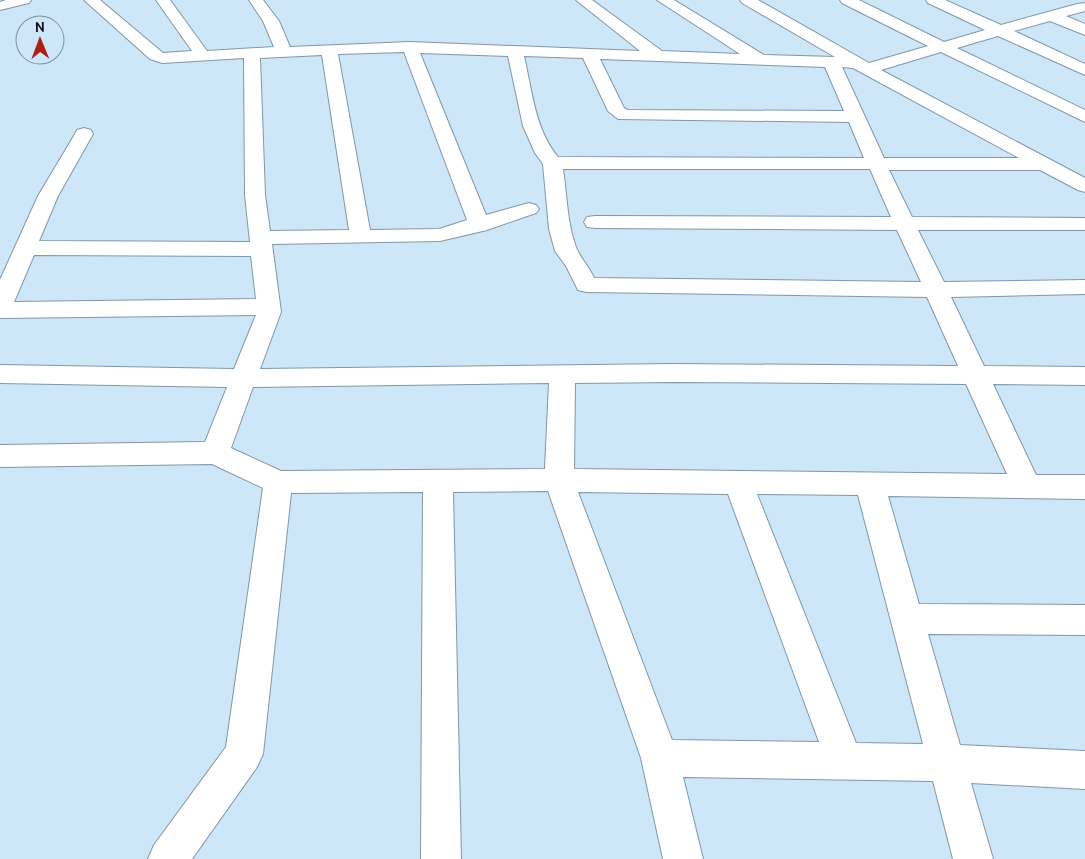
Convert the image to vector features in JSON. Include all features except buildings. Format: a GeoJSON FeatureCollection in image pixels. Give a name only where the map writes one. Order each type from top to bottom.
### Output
{"type":"FeatureCollection","features":[{"type":"Feature","properties":{"kind":"street"},"geometry":{"type":"LineString","coordinates":[[0,6],[24,0]]}},
{"type":"Feature","properties":{"kind":"street"},"geometry":{"type":"LineString","coordinates":[[91,0],[156,56],[170,59],[252,53],[410,47],[832,63],[862,66],[941,48],[1082,7]]}},
{"type":"Feature","properties":{"kind":"street"},"geometry":{"type":"LineString","coordinates":[[163,0],[203,56]]}},
{"type":"Feature","properties":{"kind":"street"},"geometry":{"type":"LineString","coordinates":[[256,0],[271,21],[284,52]]}},
{"type":"Feature","properties":{"kind":"street"},"geometry":{"type":"LineString","coordinates":[[583,0],[659,56]]}},
{"type":"Feature","properties":{"kind":"street"},"geometry":{"type":"LineString","coordinates":[[664,0],[763,61]]}},
{"type":"Feature","properties":{"kind":"street"},"geometry":{"type":"LineString","coordinates":[[747,0],[862,66],[1085,186]]}},
{"type":"Feature","properties":{"kind":"street"},"geometry":{"type":"LineString","coordinates":[[846,0],[1085,117]]}},
{"type":"Feature","properties":{"kind":"street"},"geometry":{"type":"LineString","coordinates":[[933,0],[1085,70]]}},
{"type":"Feature","properties":{"kind":"street"},"geometry":{"type":"LineString","coordinates":[[1052,16],[1085,30]]}},
{"type":"Feature","properties":{"kind":"street"},"geometry":{"type":"LineString","coordinates":[[410,47],[479,225]]}},
{"type":"Feature","properties":{"kind":"street"},"geometry":{"type":"LineString","coordinates":[[329,50],[361,237]]}},
{"type":"Feature","properties":{"kind":"street"},"geometry":{"type":"LineString","coordinates":[[516,51],[532,125],[545,156],[553,162],[877,165],[1044,164]]}},
{"type":"Feature","properties":{"kind":"street"},"geometry":{"type":"LineString","coordinates":[[215,453],[269,312],[255,195],[252,53]]}},
{"type":"Feature","properties":{"kind":"street"},"geometry":{"type":"LineString","coordinates":[[589,53],[617,110],[624,115],[855,117]]}},
{"type":"Feature","properties":{"kind":"street"},"geometry":{"type":"LineString","coordinates":[[832,63],[904,224],[1027,486]]}},
{"type":"Feature","properties":{"kind":"street"},"geometry":{"type":"LineString","coordinates":[[84,134],[48,196],[0,309],[269,307]]}},
{"type":"Feature","properties":{"kind":"street"},"geometry":{"type":"LineString","coordinates":[[553,162],[560,229],[566,251],[577,265],[586,285],[935,290],[1085,287]]}},
{"type":"Feature","properties":{"kind":"street"},"geometry":{"type":"LineString","coordinates":[[25,248],[261,244],[361,237],[440,235],[479,225],[529,208]]}},
{"type":"Feature","properties":{"kind":"street"},"geometry":{"type":"LineString","coordinates":[[595,222],[1085,224]]}},
{"type":"Feature","properties":{"kind":"street"},"geometry":{"type":"LineString","coordinates":[[0,374],[244,378],[674,373],[1085,376]]}},
{"type":"Feature","properties":{"kind":"street"},"geometry":{"type":"LineString","coordinates":[[562,374],[559,480],[660,758],[683,859]]}},
{"type":"Feature","properties":{"kind":"street"},"geometry":{"type":"LineString","coordinates":[[0,456],[215,453],[278,482],[559,480],[1085,487]]}},
{"type":"Feature","properties":{"kind":"street"},"geometry":{"type":"LineString","coordinates":[[438,481],[441,859]]}},
{"type":"Feature","properties":{"kind":"street"},"geometry":{"type":"LineString","coordinates":[[168,859],[244,754],[278,482]]}},
{"type":"Feature","properties":{"kind":"street"},"geometry":{"type":"LineString","coordinates":[[738,482],[845,761]]}},
{"type":"Feature","properties":{"kind":"street"},"geometry":{"type":"LineString","coordinates":[[870,484],[973,859]]}},
{"type":"Feature","properties":{"kind":"street"},"geometry":{"type":"LineString","coordinates":[[907,619],[1085,620]]}},
{"type":"Feature","properties":{"kind":"street"},"geometry":{"type":"LineString","coordinates":[[660,758],[948,763],[1085,770]]}}]}
